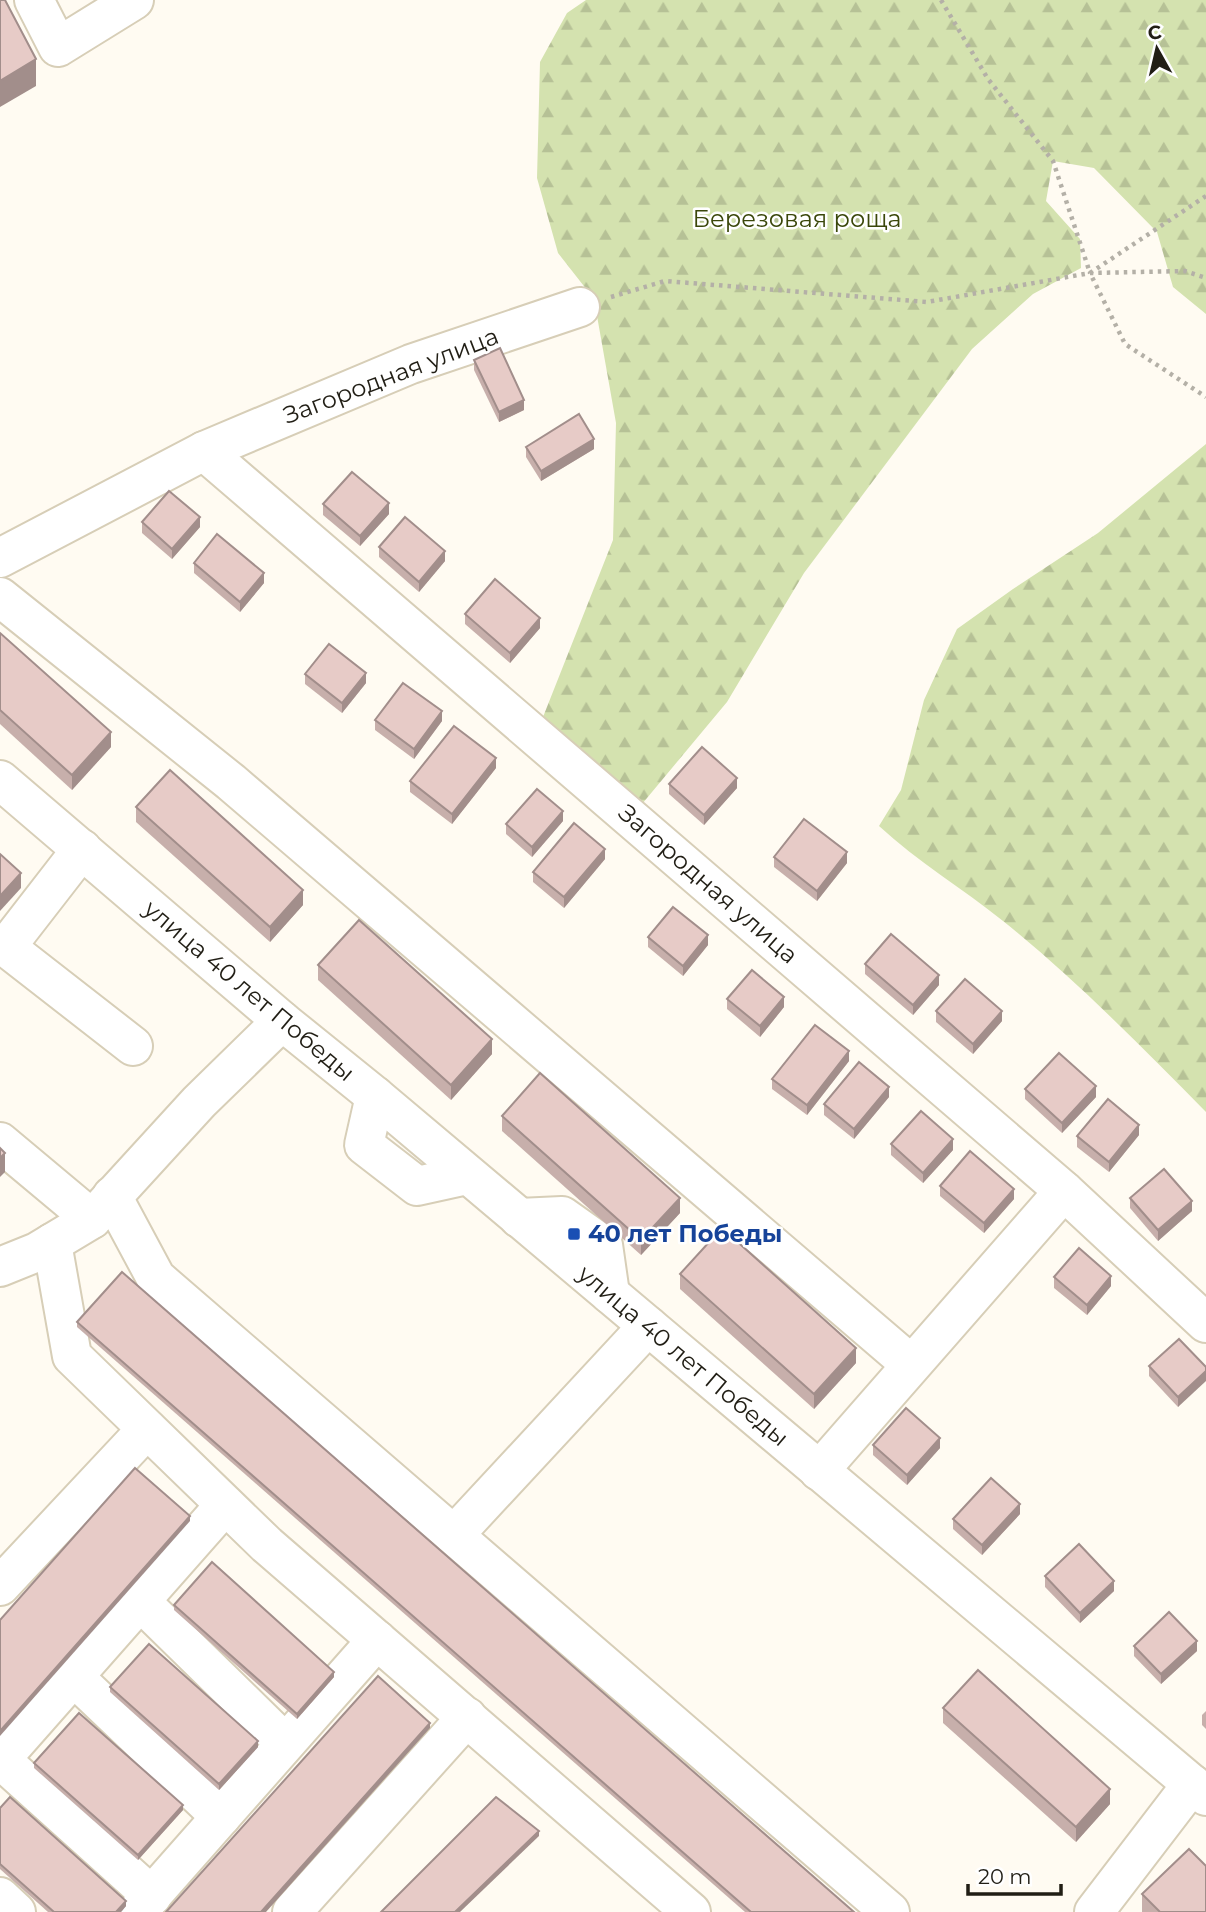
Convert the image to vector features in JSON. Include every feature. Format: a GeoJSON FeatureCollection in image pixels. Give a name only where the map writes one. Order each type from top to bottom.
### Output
{"type":"FeatureCollection","features":[{"type":"Feature","properties":{"kind":"street"},"geometry":{"type":"LineString","coordinates":[[34,0],[58,47],[134,0]]}},
{"type":"Feature","properties":{"kind":"street","name":"Загородная улица"},"geometry":{"type":"LineString","coordinates":[[0,558],[204,451],[411,364],[580,307]]}},
{"type":"Feature","properties":{"kind":"street","name":"Загородная улица"},"geometry":{"type":"LineString","coordinates":[[204,451],[1064,1191],[1206,1324]]}},
{"type":"Feature","properties":{"kind":"street"},"geometry":{"type":"LineString","coordinates":[[0,597],[231,782],[900,1355]]}},
{"type":"Feature","properties":{"kind":"street","name":"улица 40 лет Победы"},"geometry":{"type":"LineString","coordinates":[[0,780],[282,1021],[375,1096],[1199,1790]]}},
{"type":"Feature","properties":{"kind":"street"},"geometry":{"type":"LineString","coordinates":[[82,849],[6,947],[133,1046]]}},
{"type":"Feature","properties":{"kind":"street"},"geometry":{"type":"LineString","coordinates":[[0,1267],[37,1252],[102,1208],[199,1102],[282,1021]]}},
{"type":"Feature","properties":{"kind":"street"},"geometry":{"type":"LineString","coordinates":[[0,1142],[102,1208],[156,1278],[890,1912]]}},
{"type":"Feature","properties":{"kind":"street"},"geometry":{"type":"LineString","coordinates":[[820,1471],[1064,1191]]}},
{"type":"Feature","properties":{"kind":"street"},"geometry":{"type":"LineString","coordinates":[[52,1243],[72,1356],[268,1545],[691,1912]]}},
{"type":"Feature","properties":{"kind":"street"},"geometry":{"type":"LineString","coordinates":[[454,1535],[648,1326]]}},
{"type":"Feature","properties":{"kind":"street"},"geometry":{"type":"LineString","coordinates":[[0,1586],[147,1429]]}},
{"type":"Feature","properties":{"kind":"street"},"geometry":{"type":"LineString","coordinates":[[225,1505],[0,1760],[145,1904],[377,1640]]}},
{"type":"Feature","properties":{"kind":"street"},"geometry":{"type":"LineString","coordinates":[[140,1601],[285,1743]]}},
{"type":"Feature","properties":{"kind":"street"},"geometry":{"type":"LineString","coordinates":[[74,1677],[222,1817]]}},
{"type":"Feature","properties":{"kind":"street"},"geometry":{"type":"LineString","coordinates":[[292,1912],[467,1717]]}},
{"type":"Feature","properties":{"kind":"street"},"geometry":{"type":"LineString","coordinates":[[1099,1910],[1199,1790]]}},
{"type":"Feature","properties":{"kind":"street"},"geometry":{"type":"LineString","coordinates":[[0,1896],[16,1912]]}},
{"type":"Feature","properties":{"kind":"path"},"geometry":{"type":"LineString","coordinates":[[941,0],[988,79],[1053,161],[1090,273],[1125,344],[1206,397]]}},
{"type":"Feature","properties":{"kind":"path"},"geometry":{"type":"LineString","coordinates":[[1090,273],[1206,196]]}},
{"type":"Feature","properties":{"kind":"path"},"geometry":{"type":"LineString","coordinates":[[580,307],[665,281],[927,302],[1090,273],[1185,271],[1206,278]]}},
{"type":"Feature","properties":{"kind":"green space","name":"Березовая роща"},"geometry":{"type":"Polygon","coordinates":[[[586,0],[1206,0],[1206,314],[1173,287],[1157,232],[1094,168],[1053,161],[1046,201],[1080,239],[1081,268],[1033,294],[972,349],[804,573],[727,702],[642,804],[543,717],[613,540],[616,423],[594,299],[558,253],[537,178],[540,62],[567,13],[586,0]]]}},
{"type":"Feature","properties":{"kind":"green space"},"geometry":{"type":"Polygon","coordinates":[[[1206,444],[1206,1112],[1056,966],[1003,921],[879,826],[901,790],[924,700],[957,629],[1098,533],[1206,444]]]}},
{"type":"Feature","properties":{"kind":"building"},"geometry":{"type":"Polygon","coordinates":[[[0,0],[5,0],[36,59],[0,81],[0,0]]]}},
{"type":"Feature","properties":{"kind":"building"},"geometry":{"type":"Polygon","coordinates":[[[500,348],[524,400],[499,412],[474,360],[500,348]]]}},
{"type":"Feature","properties":{"kind":"building"},"geometry":{"type":"Polygon","coordinates":[[[579,414],[594,439],[541,471],[526,447],[579,414]]]}},
{"type":"Feature","properties":{"kind":"building"},"geometry":{"type":"Polygon","coordinates":[[[352,472],[389,503],[360,536],[323,504],[352,472]]]}},
{"type":"Feature","properties":{"kind":"building"},"geometry":{"type":"Polygon","coordinates":[[[169,491],[200,517],[172,549],[142,522],[169,491]]]}},
{"type":"Feature","properties":{"kind":"building"},"geometry":{"type":"Polygon","coordinates":[[[405,517],[445,551],[419,582],[379,547],[405,517]]]}},
{"type":"Feature","properties":{"kind":"building"},"geometry":{"type":"Polygon","coordinates":[[[217,534],[264,573],[240,602],[194,563],[217,534]]]}},
{"type":"Feature","properties":{"kind":"building"},"geometry":{"type":"Polygon","coordinates":[[[495,579],[540,618],[510,653],[465,614],[495,579]]]}},
{"type":"Feature","properties":{"kind":"building"},"geometry":{"type":"Polygon","coordinates":[[[0,633],[111,732],[72,775],[0,710],[0,633]]]}},
{"type":"Feature","properties":{"kind":"building"},"geometry":{"type":"Polygon","coordinates":[[[329,644],[366,673],[342,703],[305,674],[329,644]]]}},
{"type":"Feature","properties":{"kind":"building"},"geometry":{"type":"Polygon","coordinates":[[[403,683],[442,711],[414,749],[375,720],[403,683]]]}},
{"type":"Feature","properties":{"kind":"building"},"geometry":{"type":"Polygon","coordinates":[[[454,726],[496,758],[452,814],[410,781],[454,726]]]}},
{"type":"Feature","properties":{"kind":"building"},"geometry":{"type":"Polygon","coordinates":[[[702,747],[737,778],[704,815],[669,784],[702,747]]]}},
{"type":"Feature","properties":{"kind":"building"},"geometry":{"type":"Polygon","coordinates":[[[170,770],[303,890],[270,927],[136,807],[170,770]]]}},
{"type":"Feature","properties":{"kind":"building"},"geometry":{"type":"Polygon","coordinates":[[[537,789],[563,811],[532,847],[506,824],[537,789]]]}},
{"type":"Feature","properties":{"kind":"building"},"geometry":{"type":"Polygon","coordinates":[[[804,819],[847,852],[817,891],[774,857],[804,819]]]}},
{"type":"Feature","properties":{"kind":"building"},"geometry":{"type":"Polygon","coordinates":[[[574,823],[605,849],[564,897],[533,872],[574,823]]]}},
{"type":"Feature","properties":{"kind":"building"},"geometry":{"type":"Polygon","coordinates":[[[0,854],[21,873],[0,896],[0,854]]]}},
{"type":"Feature","properties":{"kind":"building"},"geometry":{"type":"Polygon","coordinates":[[[673,907],[708,935],[683,966],[648,937],[673,907]]]}},
{"type":"Feature","properties":{"kind":"building"},"geometry":{"type":"Polygon","coordinates":[[[359,920],[492,1039],[451,1085],[318,965],[359,920]]]}},
{"type":"Feature","properties":{"kind":"building"},"geometry":{"type":"Polygon","coordinates":[[[891,934],[939,975],[913,1005],[865,964],[891,934]]]}},
{"type":"Feature","properties":{"kind":"building"},"geometry":{"type":"Polygon","coordinates":[[[752,970],[784,997],[760,1026],[727,999],[752,970]]]}},
{"type":"Feature","properties":{"kind":"building"},"geometry":{"type":"Polygon","coordinates":[[[965,979],[1002,1011],[973,1044],[936,1011],[965,979]]]}},
{"type":"Feature","properties":{"kind":"building"},"geometry":{"type":"Polygon","coordinates":[[[815,1025],[849,1051],[807,1105],[772,1079],[815,1025]]]}},
{"type":"Feature","properties":{"kind":"building"},"geometry":{"type":"Polygon","coordinates":[[[1059,1053],[1096,1086],[1062,1123],[1025,1089],[1059,1053]]]}},
{"type":"Feature","properties":{"kind":"building"},"geometry":{"type":"Polygon","coordinates":[[[859,1062],[889,1087],[854,1129],[824,1104],[859,1062]]]}},
{"type":"Feature","properties":{"kind":"building"},"geometry":{"type":"Polygon","coordinates":[[[540,1073],[680,1198],[641,1240],[502,1116],[540,1073]]]}},
{"type":"Feature","properties":{"kind":"building"},"geometry":{"type":"Polygon","coordinates":[[[1108,1099],[1139,1125],[1109,1162],[1077,1136],[1108,1099]]]}},
{"type":"Feature","properties":{"kind":"building"},"geometry":{"type":"Polygon","coordinates":[[[921,1111],[953,1139],[923,1173],[891,1144],[921,1111]]]}},
{"type":"Feature","properties":{"kind":"building"},"geometry":{"type":"Polygon","coordinates":[[[970,1151],[1014,1189],[984,1223],[940,1186],[970,1151]]]}},
{"type":"Feature","properties":{"kind":"building"},"geometry":{"type":"Polygon","coordinates":[[[1164,1169],[1192,1201],[1158,1230],[1130,1198],[1164,1169]]]}},
{"type":"Feature","properties":{"kind":"building"},"geometry":{"type":"Polygon","coordinates":[[[722,1228],[856,1348],[814,1394],[680,1274],[722,1228]]]}},
{"type":"Feature","properties":{"kind":"building"},"geometry":{"type":"Polygon","coordinates":[[[1079,1248],[1111,1276],[1087,1305],[1054,1277],[1079,1248]]]}},
{"type":"Feature","properties":{"kind":"building"},"geometry":{"type":"Polygon","coordinates":[[[122,1272],[854,1912],[751,1912],[77,1322],[122,1272]]]}},
{"type":"Feature","properties":{"kind":"building"},"geometry":{"type":"Polygon","coordinates":[[[1179,1339],[1206,1367],[1206,1371],[1178,1397],[1149,1366],[1179,1339]]]}},
{"type":"Feature","properties":{"kind":"building"},"geometry":{"type":"Polygon","coordinates":[[[906,1408],[940,1438],[907,1475],[873,1445],[906,1408]]]}},
{"type":"Feature","properties":{"kind":"building"},"geometry":{"type":"Polygon","coordinates":[[[135,1468],[190,1516],[0,1731],[0,1620],[135,1468]]]}},
{"type":"Feature","properties":{"kind":"building"},"geometry":{"type":"Polygon","coordinates":[[[991,1478],[1020,1504],[982,1545],[953,1519],[991,1478]]]}},
{"type":"Feature","properties":{"kind":"building"},"geometry":{"type":"Polygon","coordinates":[[[1079,1544],[1114,1581],[1080,1613],[1045,1576],[1079,1544]]]}},
{"type":"Feature","properties":{"kind":"building"},"geometry":{"type":"Polygon","coordinates":[[[212,1562],[334,1672],[297,1714],[174,1605],[212,1562]]]}},
{"type":"Feature","properties":{"kind":"building"},"geometry":{"type":"Polygon","coordinates":[[[1169,1612],[1197,1641],[1161,1674],[1134,1646],[1169,1612]]]}},
{"type":"Feature","properties":{"kind":"building"},"geometry":{"type":"Polygon","coordinates":[[[149,1644],[258,1741],[219,1784],[110,1687],[149,1644]]]}},
{"type":"Feature","properties":{"kind":"building"},"geometry":{"type":"Polygon","coordinates":[[[978,1670],[1110,1789],[1076,1827],[943,1708],[978,1670]]]}},
{"type":"Feature","properties":{"kind":"building"},"geometry":{"type":"Polygon","coordinates":[[[378,1676],[430,1723],[261,1912],[166,1912],[378,1676]]]}},
{"type":"Feature","properties":{"kind":"building"},"geometry":{"type":"Polygon","coordinates":[[[79,1713],[183,1805],[138,1855],[34,1763],[79,1713]]]}},
{"type":"Feature","properties":{"kind":"building"},"geometry":{"type":"Polygon","coordinates":[[[10,1797],[126,1901],[116,1912],[54,1912],[0,1864],[0,1808],[10,1797]]]}},
{"type":"Feature","properties":{"kind":"building"},"geometry":{"type":"Polygon","coordinates":[[[496,1797],[539,1831],[455,1912],[381,1912],[496,1797]]]}},
{"type":"Feature","properties":{"kind":"building"},"geometry":{"type":"Polygon","coordinates":[[[1189,1849],[1206,1866],[1206,1912],[1160,1912],[1142,1894],[1189,1849]]]}},
{"type":"Feature","properties":{"kind":"place","name":"40 лет Победы"},"geometry":{"type":"Point","coordinates":[574,1234]}}]}
